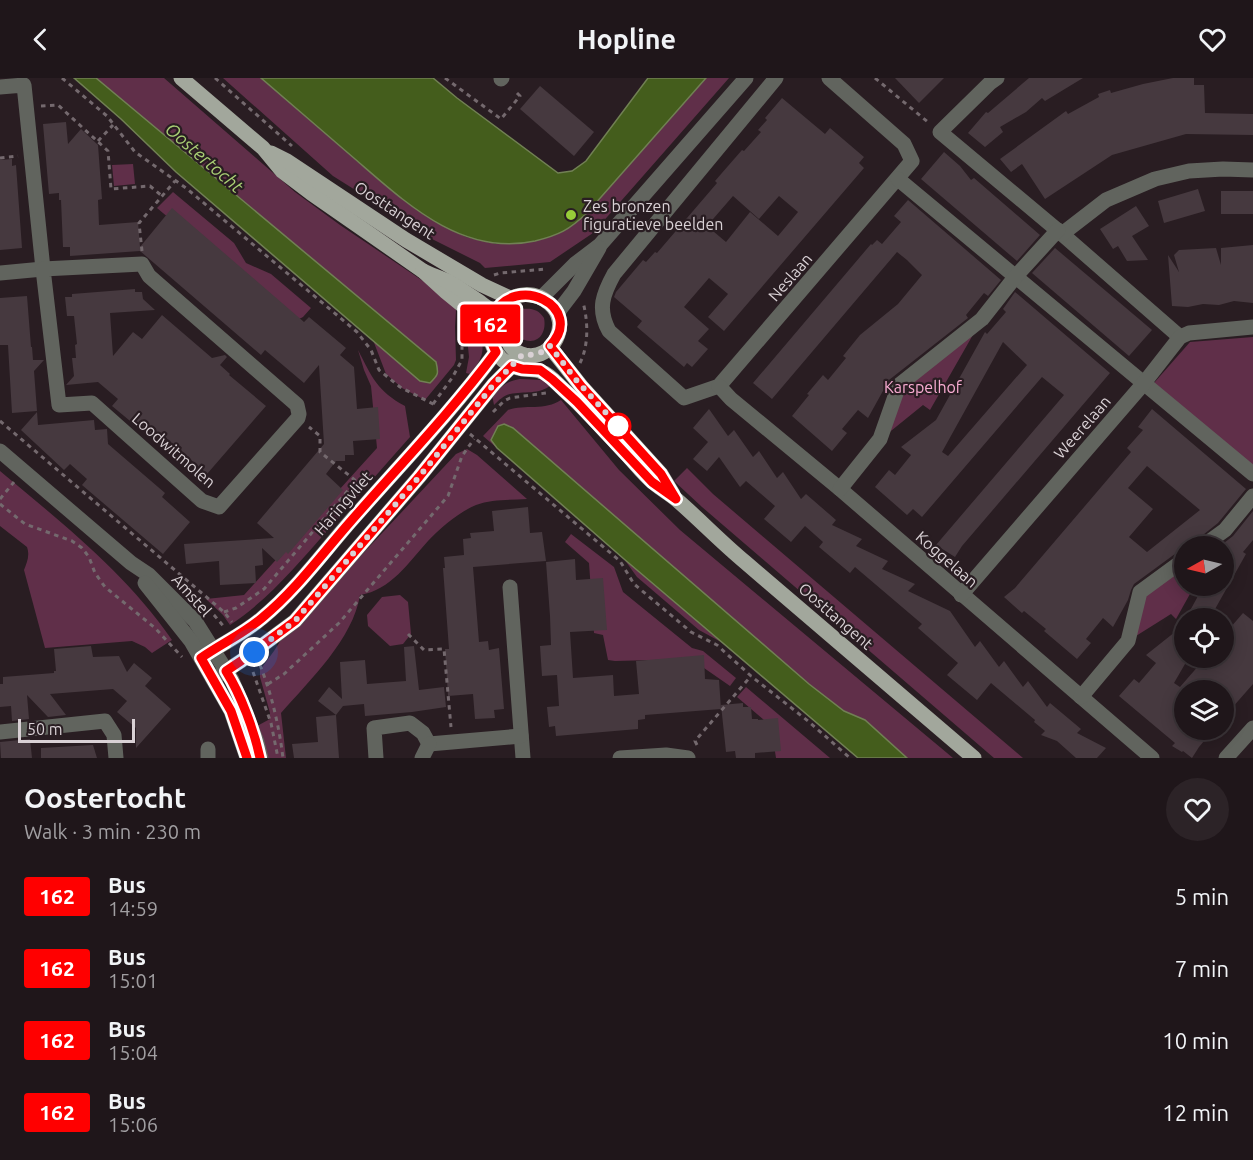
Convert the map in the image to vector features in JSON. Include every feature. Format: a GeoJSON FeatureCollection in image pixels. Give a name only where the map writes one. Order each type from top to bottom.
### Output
{"type":"FeatureCollection","features":[{"type":"Feature","properties":{"kind":"main road","name":"Oosttangent"},"geometry":{"type":"LineString","coordinates":[[181,78],[262,148],[282,171],[423,271],[490,328]]}},
{"type":"Feature","properties":{"kind":"main road","name":"Oosttangent"},"geometry":{"type":"LineString","coordinates":[[262,148],[286,161],[414,245],[482,285],[510,298]]}},
{"type":"Feature","properties":{"kind":"main road","name":"Oosttangent"},"geometry":{"type":"LineString","coordinates":[[423,271],[450,283],[495,312]]}},
{"type":"Feature","properties":{"kind":"main road"},"geometry":{"type":"LineString","coordinates":[[495,312],[503,324],[510,346],[530,356],[544,352],[559,335],[558,312],[541,298],[531,295],[520,295],[501,304],[495,312],[491,320],[490,337],[496,352],[504,362],[512,366]]}},
{"type":"Feature","properties":{"kind":"main road","name":"Oosttangent"},"geometry":{"type":"LineString","coordinates":[[550,346],[581,386],[661,474],[676,499]]}},
{"type":"Feature","properties":{"kind":"main road","name":"Oosttangent"},"geometry":{"type":"LineString","coordinates":[[512,366],[540,370],[552,379],[577,402],[652,482],[676,499],[718,539],[974,758]]}},
{"type":"Feature","properties":{"kind":"street"},"geometry":{"type":"LineString","coordinates":[[541,298],[575,264],[600,245],[746,78]]}},
{"type":"Feature","properties":{"kind":"street"},"geometry":{"type":"LineString","coordinates":[[719,386],[684,398],[609,331],[602,313],[604,292],[614,273],[776,78]]}},
{"type":"Feature","properties":{"kind":"street","name":"Neslaan"},"geometry":{"type":"LineString","coordinates":[[719,386],[912,161],[904,144],[829,78]]}},
{"type":"Feature","properties":{"kind":"street"},"geometry":{"type":"LineString","coordinates":[[997,78],[940,132],[1060,232],[1180,338],[1190,333],[1253,327]]}},
{"type":"Feature","properties":{"kind":"street"},"geometry":{"type":"LineString","coordinates":[[0,87],[24,85],[43,269]]}},
{"type":"Feature","properties":{"kind":"street"},"geometry":{"type":"LineString","coordinates":[[840,489],[880,439],[899,385],[982,319],[1016,276],[1060,232],[1106,200],[1155,178],[1189,171],[1253,170]]}},
{"type":"Feature","properties":{"kind":"street"},"geometry":{"type":"LineString","coordinates":[[898,178],[1253,474]]}},
{"type":"Feature","properties":{"kind":"street"},"geometry":{"type":"LineString","coordinates":[[558,312],[574,291],[600,245]]}},
{"type":"Feature","properties":{"kind":"street"},"geometry":{"type":"LineString","coordinates":[[0,273],[142,264],[149,276],[297,405],[298,418]]}},
{"type":"Feature","properties":{"kind":"street","name":"Loodwitmolen"},"geometry":{"type":"LineString","coordinates":[[43,269],[59,405],[92,403],[202,501],[219,507],[298,418]]}},
{"type":"Feature","properties":{"kind":"street","name":"Weerelaan"},"geometry":{"type":"LineString","coordinates":[[961,595],[1180,338]]}},
{"type":"Feature","properties":{"kind":"street","name":"Haringvliet"},"geometry":{"type":"LineString","coordinates":[[207,654],[245,631],[288,594],[438,424],[496,352]]}},
{"type":"Feature","properties":{"kind":"street"},"geometry":{"type":"LineString","coordinates":[[219,675],[295,621],[419,477],[494,384],[523,354]]}},
{"type":"Feature","properties":{"kind":"street","name":"Koggelaan"},"geometry":{"type":"LineString","coordinates":[[719,386],[731,399],[840,489],[1152,758]]}},
{"type":"Feature","properties":{"kind":"street","name":"Amstel"},"geometry":{"type":"LineString","coordinates":[[0,451],[131,563],[149,575],[195,621],[207,654],[219,675],[247,758]]}},
{"type":"Feature","properties":{"kind":"street"},"geometry":{"type":"LineString","coordinates":[[1217,536],[1225,530],[1253,496]]}},
{"type":"Feature","properties":{"kind":"street"},"geometry":{"type":"LineString","coordinates":[[1081,697],[1128,641],[1140,592],[1174,567]]}},
{"type":"Feature","properties":{"kind":"street"},"geometry":{"type":"LineString","coordinates":[[510,587],[523,758]]}},
{"type":"Feature","properties":{"kind":"street","name":"Amstel"},"geometry":{"type":"LineString","coordinates":[[219,675],[237,692],[261,758]]}},
{"type":"Feature","properties":{"kind":"street"},"geometry":{"type":"LineString","coordinates":[[0,732],[105,721],[114,735],[116,758]]}},
{"type":"Feature","properties":{"kind":"street"},"geometry":{"type":"LineString","coordinates":[[376,758],[374,728],[410,723],[423,733],[426,751],[452,742],[521,736]]}},
{"type":"Feature","properties":{"kind":"street"},"geometry":{"type":"LineString","coordinates":[[1226,758],[1253,728]]}},
{"type":"Feature","properties":{"kind":"street"},"geometry":{"type":"LineString","coordinates":[[620,758],[693,754]]}},
{"type":"Feature","properties":{"kind":"path"},"geometry":{"type":"LineString","coordinates":[[62,78],[107,116],[135,152],[186,188],[357,332],[371,350],[379,370],[400,387],[433,403],[440,409]]}},
{"type":"Feature","properties":{"kind":"path"},"geometry":{"type":"LineString","coordinates":[[445,78],[501,119],[520,96],[514,90]]}},
{"type":"Feature","properties":{"kind":"path"},"geometry":{"type":"LineString","coordinates":[[874,78],[940,132]]}},
{"type":"Feature","properties":{"kind":"path"},"geometry":{"type":"LineString","coordinates":[[26,105],[41,103],[41,107],[58,105],[98,141],[108,151],[111,189],[150,186],[162,196]]}},
{"type":"Feature","properties":{"kind":"path"},"geometry":{"type":"LineString","coordinates":[[98,141],[114,125]]}},
{"type":"Feature","properties":{"kind":"path"},"geometry":{"type":"LineString","coordinates":[[142,264],[139,223],[175,181]]}},
{"type":"Feature","properties":{"kind":"path"},"geometry":{"type":"LineString","coordinates":[[487,278],[500,273],[548,269]]}},
{"type":"Feature","properties":{"kind":"path"},"geometry":{"type":"LineString","coordinates":[[575,369],[584,354],[585,315]]}},
{"type":"Feature","properties":{"kind":"path"},"geometry":{"type":"LineString","coordinates":[[433,403],[462,360],[462,319]]}},
{"type":"Feature","properties":{"kind":"path"},"geometry":{"type":"LineString","coordinates":[[493,412],[510,398],[545,394],[552,389]]}},
{"type":"Feature","properties":{"kind":"path"},"geometry":{"type":"LineString","coordinates":[[224,612],[236,608],[264,589],[356,481],[320,452],[320,436],[298,418]]}},
{"type":"Feature","properties":{"kind":"path"},"geometry":{"type":"LineString","coordinates":[[466,430],[620,561],[634,584],[692,632],[717,645],[850,758]]}},
{"type":"Feature","properties":{"kind":"path"},"geometry":{"type":"LineString","coordinates":[[267,684],[284,674],[339,623],[448,496],[462,456],[475,438]]}},
{"type":"Feature","properties":{"kind":"path"},"geometry":{"type":"LineString","coordinates":[[0,504],[26,524],[72,541],[82,548],[105,587],[155,628],[181,657]]}},
{"type":"Feature","properties":{"kind":"path"},"geometry":{"type":"LineString","coordinates":[[408,634],[424,650],[444,649],[452,742]]}},
{"type":"Feature","properties":{"kind":"path"},"geometry":{"type":"LineString","coordinates":[[252,670],[271,723],[278,758]]}},
{"type":"Feature","properties":{"kind":"path"},"geometry":{"type":"LineString","coordinates":[[693,754],[695,741],[751,676]]}},
{"type":"Feature","properties":{"kind":"green space"},"geometry":{"type":"Polygon","coordinates":[[[96,78],[164,78],[295,192],[426,283],[454,306],[456,310],[456,360],[425,400],[402,388],[386,374],[373,340],[420,381],[436,362],[96,78]]]}},
{"type":"Feature","properties":{"kind":"green space"},"geometry":{"type":"Polygon","coordinates":[[[223,78],[261,78],[398,196],[434,221],[466,237],[496,244],[526,243],[587,213],[706,78],[729,78],[593,233],[550,262],[485,268],[480,263],[414,230],[333,176],[223,78]]]}},
{"type":"Feature","properties":{"kind":"green space"},"geometry":{"type":"Polygon","coordinates":[[[133,164],[135,184],[114,186],[112,165],[133,164]]]}},
{"type":"Feature","properties":{"kind":"green space"},"geometry":{"type":"Polygon","coordinates":[[[173,192],[234,243],[246,263],[271,274],[311,308],[303,317],[293,322],[157,208],[173,192]]]}},
{"type":"Feature","properties":{"kind":"green space"},"geometry":{"type":"Polygon","coordinates":[[[523,309],[535,310],[544,318],[543,333],[533,341],[522,339],[519,332],[521,326],[510,317],[523,309]]]}},
{"type":"Feature","properties":{"kind":"green space"},"geometry":{"type":"Polygon","coordinates":[[[468,319],[475,320],[483,348],[480,360],[470,374],[466,373],[469,357],[466,327],[468,319]]]}},
{"type":"Feature","properties":{"kind":"green space","name":"Karspelhof"},"geometry":{"type":"Polygon","coordinates":[[[982,319],[930,410],[923,405],[881,439],[899,385],[982,319]]]}},
{"type":"Feature","properties":{"kind":"green space"},"geometry":{"type":"Polygon","coordinates":[[[1253,337],[1253,466],[1154,383],[1190,342],[1253,337]]]}},
{"type":"Feature","properties":{"kind":"green space"},"geometry":{"type":"Polygon","coordinates":[[[358,350],[382,389],[405,406],[410,437],[305,557],[257,605],[230,625],[206,599],[244,595],[377,448],[371,386],[358,350]]]}},
{"type":"Feature","properties":{"kind":"green space"},"geometry":{"type":"Polygon","coordinates":[[[520,379],[543,380],[551,385],[536,391],[508,395],[494,405],[492,395],[505,384],[520,379]]]}},
{"type":"Feature","properties":{"kind":"green space"},"geometry":{"type":"Polygon","coordinates":[[[561,400],[619,470],[680,530],[953,758],[907,758],[865,720],[844,711],[809,684],[498,426],[491,440],[497,448],[483,436],[508,410],[548,405],[561,400]]]}},
{"type":"Feature","properties":{"kind":"green space"},"geometry":{"type":"Polygon","coordinates":[[[467,449],[527,499],[488,502],[463,512],[438,531],[390,582],[381,588],[360,595],[356,611],[340,643],[281,713],[286,758],[267,758],[257,726],[270,719],[260,670],[284,635],[456,454],[467,449]]]}},
{"type":"Feature","properties":{"kind":"green space"},"geometry":{"type":"Polygon","coordinates":[[[687,468],[713,494],[1023,758],[994,758],[702,507],[674,481],[687,468]]]}},
{"type":"Feature","properties":{"kind":"green space"},"geometry":{"type":"Polygon","coordinates":[[[0,471],[70,530],[114,571],[172,640],[152,653],[132,641],[45,648],[24,570],[28,556],[27,547],[0,526],[0,471]]]}},
{"type":"Feature","properties":{"kind":"green space"},"geometry":{"type":"Polygon","coordinates":[[[571,534],[614,567],[623,592],[692,648],[703,651],[736,678],[730,686],[691,659],[608,660],[603,635],[594,633],[589,563],[565,542],[571,534]]]}},
{"type":"Feature","properties":{"kind":"green space"},"geometry":{"type":"Polygon","coordinates":[[[624,559],[721,642],[699,630],[637,577],[624,559]]]}},
{"type":"Feature","properties":{"kind":"green space"},"geometry":{"type":"Polygon","coordinates":[[[1174,567],[1174,596],[1189,596],[1182,608],[1174,608],[1174,617],[1171,614],[1128,641],[1140,592],[1174,567]]]}},
{"type":"Feature","properties":{"kind":"green space"},"geometry":{"type":"Polygon","coordinates":[[[400,595],[408,602],[411,634],[403,644],[390,646],[368,626],[367,615],[382,597],[400,595]]]}},
{"type":"Feature","properties":{"kind":"green space"},"geometry":{"type":"Polygon","coordinates":[[[746,687],[830,758],[776,758],[771,726],[737,697],[746,687]]]}},
{"type":"Feature","properties":{"kind":"shaded area"},"geometry":{"type":"Polygon","coordinates":[[[74,78],[96,78],[436,362],[438,372],[435,378],[430,383],[420,381],[176,172],[74,78]]]}},
{"type":"Feature","properties":{"kind":"shaded area"},"geometry":{"type":"Polygon","coordinates":[[[261,78],[433,78],[558,173],[572,171],[586,161],[648,78],[706,78],[581,219],[569,228],[551,236],[535,241],[508,244],[483,241],[459,234],[415,208],[394,193],[261,78]]]}},
{"type":"Feature","properties":{"kind":"shaded area"},"geometry":{"type":"Polygon","coordinates":[[[504,424],[513,428],[809,684],[844,711],[865,720],[907,758],[858,758],[497,448],[491,440],[498,426],[504,424]]]}},
{"type":"Feature","properties":{"kind":"building"},"geometry":{"type":"Polygon","coordinates":[[[895,78],[944,78],[919,103],[895,78]]]}},
{"type":"Feature","properties":{"kind":"building"},"geometry":{"type":"Polygon","coordinates":[[[1029,78],[1083,78],[1045,101],[1042,98],[1026,112],[1000,127],[1003,132],[985,147],[968,133],[986,112],[988,113],[1029,78]]]}},
{"type":"Feature","properties":{"kind":"building"},"geometry":{"type":"Polygon","coordinates":[[[1173,78],[1194,78],[1194,85],[1204,85],[1205,113],[1253,114],[1253,135],[1186,134],[1112,155],[1045,199],[1022,164],[1011,172],[1000,159],[1066,111],[1068,114],[1099,97],[1098,94],[1173,78]]]}},
{"type":"Feature","properties":{"kind":"building"},"geometry":{"type":"Polygon","coordinates":[[[540,86],[594,132],[574,156],[520,109],[540,86]]]}},
{"type":"Feature","properties":{"kind":"building"},"geometry":{"type":"Polygon","coordinates":[[[782,98],[825,134],[830,128],[864,157],[859,163],[864,168],[724,331],[708,317],[728,294],[709,278],[684,307],[709,329],[698,341],[708,349],[692,367],[687,363],[684,367],[637,327],[642,321],[614,297],[643,260],[646,262],[655,252],[657,253],[717,183],[715,181],[761,132],[758,130],[767,120],[765,118],[782,98]],[[733,196],[707,226],[726,242],[750,212],[778,236],[798,212],[779,196],[759,219],[733,196]]]}},
{"type":"Feature","properties":{"kind":"building"},"geometry":{"type":"Polygon","coordinates":[[[66,122],[68,144],[81,129],[98,145],[102,199],[98,200],[99,225],[138,222],[140,247],[172,208],[304,322],[309,317],[346,348],[340,355],[354,367],[357,409],[378,407],[380,439],[353,441],[354,455],[345,455],[345,461],[336,461],[326,474],[343,490],[288,554],[286,552],[277,562],[262,548],[263,565],[255,566],[256,583],[220,585],[219,561],[186,564],[184,544],[274,538],[257,523],[324,444],[319,365],[304,383],[265,350],[261,355],[140,251],[70,256],[70,247],[63,247],[59,193],[49,194],[43,124],[66,122]]]}},
{"type":"Feature","properties":{"kind":"building"},"geometry":{"type":"Polygon","coordinates":[[[944,152],[971,180],[974,178],[1040,235],[1017,261],[921,179],[944,152]]]}},
{"type":"Feature","properties":{"kind":"building"},"geometry":{"type":"Polygon","coordinates":[[[12,159],[12,166],[16,165],[22,248],[0,250],[0,160],[12,159]]]}},
{"type":"Feature","properties":{"kind":"building"},"geometry":{"type":"Polygon","coordinates":[[[1198,189],[1205,211],[1164,223],[1158,201],[1198,189]]]}},
{"type":"Feature","properties":{"kind":"building"},"geometry":{"type":"Polygon","coordinates":[[[1221,191],[1253,191],[1253,214],[1221,214],[1221,191]]]}},
{"type":"Feature","properties":{"kind":"building"},"geometry":{"type":"Polygon","coordinates":[[[908,200],[1001,280],[988,296],[984,293],[966,315],[968,318],[889,380],[868,418],[858,410],[842,429],[847,433],[832,451],[792,416],[823,375],[828,380],[846,358],[843,356],[860,335],[898,304],[922,275],[907,260],[897,252],[772,399],[753,383],[871,244],[877,240],[882,244],[901,222],[894,216],[908,200]]]}},
{"type":"Feature","properties":{"kind":"building"},"geometry":{"type":"Polygon","coordinates":[[[1136,206],[1149,226],[1132,236],[1148,260],[1127,261],[1118,246],[1113,249],[1100,229],[1136,206]]]}},
{"type":"Feature","properties":{"kind":"building"},"geometry":{"type":"Polygon","coordinates":[[[1253,245],[1253,303],[1234,301],[1219,305],[1172,306],[1168,255],[1179,272],[1174,255],[1179,250],[1216,248],[1221,265],[1221,248],[1253,245]]]}},
{"type":"Feature","properties":{"kind":"building"},"geometry":{"type":"Polygon","coordinates":[[[1055,248],[1152,330],[1129,356],[1032,273],[1055,248]]]}},
{"type":"Feature","properties":{"kind":"building"},"geometry":{"type":"Polygon","coordinates":[[[135,289],[135,292],[142,292],[143,299],[155,310],[110,313],[113,356],[133,332],[142,339],[162,315],[212,358],[225,355],[227,357],[220,365],[266,406],[207,474],[165,437],[159,445],[112,406],[118,399],[98,382],[66,385],[74,376],[72,358],[76,358],[75,345],[77,344],[74,316],[67,316],[65,297],[72,297],[72,294],[135,289]]]}},
{"type":"Feature","properties":{"kind":"building"},"geometry":{"type":"Polygon","coordinates":[[[1015,292],[1110,373],[955,557],[936,545],[1064,395],[1042,377],[922,517],[913,509],[907,515],[875,487],[889,470],[895,475],[911,455],[901,447],[936,420],[985,332],[987,334],[1006,312],[1003,309],[1015,292]],[[1003,342],[942,452],[948,456],[1027,365],[1003,342]]]}},
{"type":"Feature","properties":{"kind":"building"},"geometry":{"type":"Polygon","coordinates":[[[27,296],[33,360],[44,360],[34,371],[37,411],[12,413],[8,345],[0,345],[0,298],[27,296]]]}},
{"type":"Feature","properties":{"kind":"building"},"geometry":{"type":"Polygon","coordinates":[[[709,409],[728,436],[734,430],[753,457],[759,451],[777,478],[783,472],[801,499],[806,494],[836,520],[832,525],[862,539],[856,546],[888,561],[882,569],[915,584],[908,591],[950,611],[975,647],[980,641],[999,667],[1004,661],[1023,687],[1028,681],[1047,707],[1050,703],[1081,729],[1077,733],[1106,748],[1097,758],[1076,758],[1057,741],[1041,735],[1045,731],[1034,722],[1035,720],[991,683],[977,700],[947,675],[958,663],[918,628],[922,624],[855,567],[850,573],[819,547],[823,542],[805,526],[791,542],[764,519],[775,506],[746,481],[740,487],[719,457],[707,471],[693,459],[708,442],[693,428],[709,409]]]}},
{"type":"Feature","properties":{"kind":"building"},"geometry":{"type":"Polygon","coordinates":[[[1152,409],[1246,489],[1218,523],[1202,536],[1174,536],[1174,555],[1134,584],[1113,627],[1103,618],[1086,639],[1091,643],[1077,659],[1044,631],[1046,629],[1024,611],[1022,613],[1004,597],[1015,588],[1131,452],[1127,448],[1143,430],[1138,427],[1152,409]],[[1147,466],[1128,488],[1153,509],[1129,537],[1147,552],[1200,510],[1147,466]]]}},
{"type":"Feature","properties":{"kind":"building"},"geometry":{"type":"Polygon","coordinates":[[[37,412],[38,425],[94,420],[95,430],[107,429],[108,444],[165,493],[162,497],[190,522],[163,554],[82,485],[87,479],[70,464],[64,470],[21,430],[37,412]]]}},
{"type":"Feature","properties":{"kind":"building"},"geometry":{"type":"Polygon","coordinates":[[[528,507],[530,533],[542,532],[546,561],[473,567],[479,642],[488,641],[489,650],[499,648],[504,709],[494,710],[495,718],[475,719],[473,694],[448,696],[445,649],[449,649],[444,557],[464,555],[463,539],[471,538],[470,533],[494,531],[492,511],[528,507]]]}},
{"type":"Feature","properties":{"kind":"building"},"geometry":{"type":"Polygon","coordinates":[[[1253,511],[1253,540],[1243,552],[1246,554],[1234,575],[1234,536],[1253,511]]]}},
{"type":"Feature","properties":{"kind":"building"},"geometry":{"type":"Polygon","coordinates":[[[575,559],[576,580],[603,578],[607,630],[570,632],[573,678],[613,675],[614,696],[639,694],[636,661],[704,655],[705,679],[719,680],[721,709],[645,715],[645,719],[638,720],[638,729],[556,736],[555,726],[549,727],[547,707],[559,706],[557,675],[542,676],[540,646],[551,645],[546,562],[575,559]]]}},
{"type":"Feature","properties":{"kind":"building"},"geometry":{"type":"Polygon","coordinates":[[[1198,596],[1222,596],[1216,608],[1191,608],[1198,596]]]}},
{"type":"Feature","properties":{"kind":"building"},"geometry":{"type":"Polygon","coordinates":[[[1243,613],[1253,621],[1253,684],[1234,706],[1234,680],[1186,680],[1197,668],[1206,670],[1208,668],[1234,668],[1234,623],[1243,613]]]}},
{"type":"Feature","properties":{"kind":"building"},"geometry":{"type":"Polygon","coordinates":[[[1174,633],[1174,668],[1183,668],[1174,680],[1174,740],[1205,740],[1192,758],[1172,746],[1175,743],[1119,696],[1134,679],[1139,683],[1156,663],[1146,655],[1174,633]]]}},
{"type":"Feature","properties":{"kind":"building"},"geometry":{"type":"Polygon","coordinates":[[[91,646],[93,657],[119,656],[127,672],[134,663],[152,678],[145,686],[171,709],[136,748],[136,728],[117,712],[127,701],[113,689],[50,694],[66,715],[48,717],[27,695],[29,719],[12,721],[11,706],[0,707],[0,684],[3,684],[3,677],[54,673],[56,671],[54,649],[91,646]]]}},
{"type":"Feature","properties":{"kind":"building"},"geometry":{"type":"Polygon","coordinates":[[[414,646],[419,690],[444,687],[446,707],[365,716],[364,704],[343,706],[336,715],[318,701],[329,687],[342,699],[340,662],[365,660],[367,684],[406,681],[404,647],[414,646]]]}},
{"type":"Feature","properties":{"kind":"building"},"geometry":{"type":"Polygon","coordinates":[[[743,703],[743,707],[751,707],[752,719],[778,718],[781,751],[755,753],[755,758],[736,758],[735,751],[726,752],[721,705],[743,703]]]}},
{"type":"Feature","properties":{"kind":"building"},"geometry":{"type":"Polygon","coordinates":[[[336,715],[339,758],[294,758],[292,744],[318,742],[316,717],[336,715]]]}},
{"type":"Feature","properties":{"kind":"building"},"geometry":{"type":"Polygon","coordinates":[[[30,739],[32,758],[1,758],[0,742],[30,739]]]}},
{"type":"Feature","properties":{"kind":"building"},"geometry":{"type":"Polygon","coordinates":[[[93,745],[97,758],[41,758],[41,748],[93,745]]]}},
{"type":"Feature","properties":{"kind":"bus line","name":"162"},"geometry":{"type":"LineString","coordinates":[[247,758],[231,711],[201,658],[245,631],[288,594],[438,424],[496,352],[490,337],[490,328],[491,320],[501,304],[520,295],[531,295],[546,301],[558,312],[560,320],[559,335],[550,346],[581,386],[661,474],[676,499],[652,482],[577,402],[545,373],[540,370],[512,366],[494,384],[419,477],[295,621],[226,671],[232,680],[257,742],[260,758]]}},
{"type":"Feature","properties":{"kind":"place","name":"Zes bronzen figuratieve beelden"},"geometry":{"type":"Point","coordinates":[571,215]}},
{"type":"Feature","properties":{"kind":"route"},"geometry":{"type":"LineString","coordinates":[[254,652],[295,621],[419,477],[494,384],[523,354],[537,355],[550,346],[577,381],[618,426]]}},
{"type":"Feature","properties":{"kind":"water label","name":"Oostertocht"},"geometry":{"type":"Point","coordinates":[204,158]}}]}
